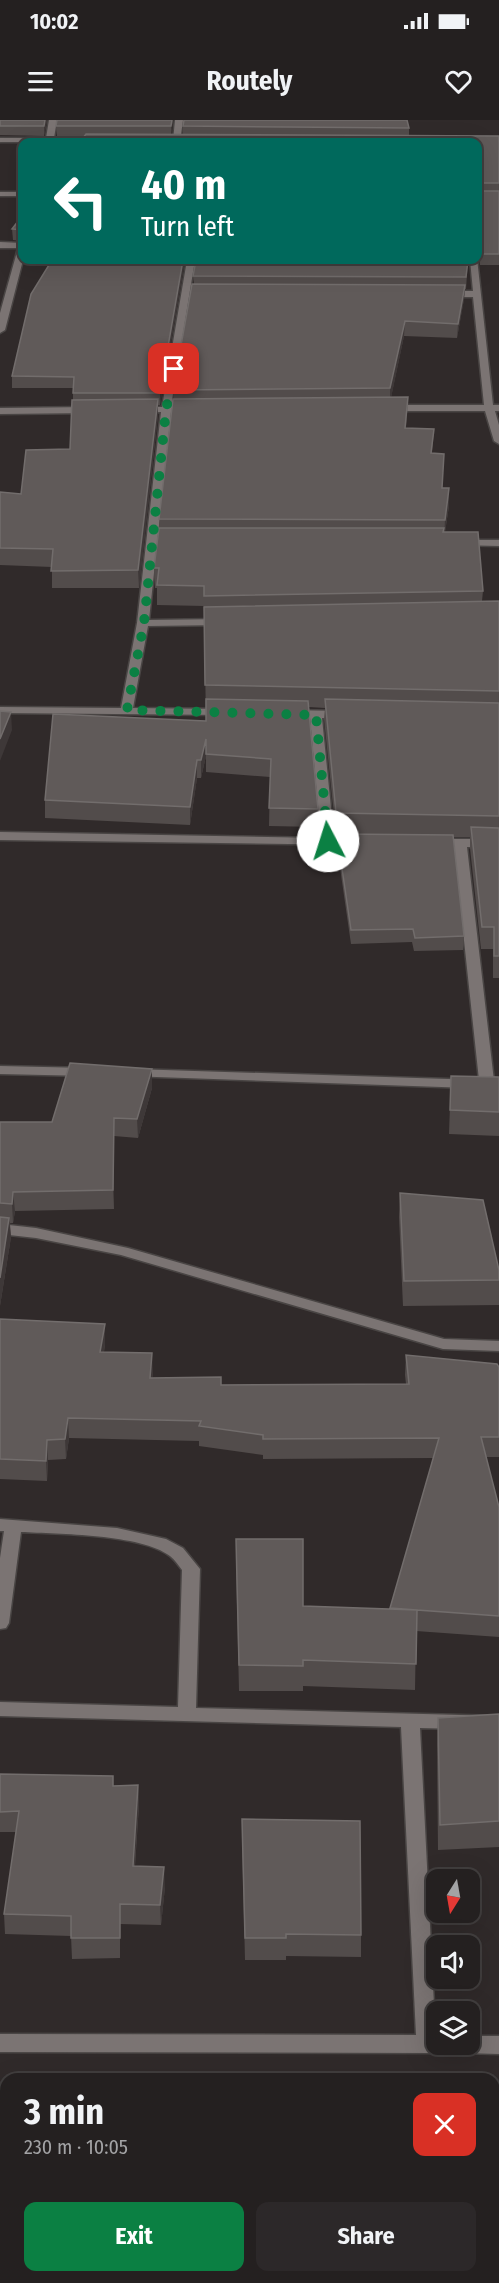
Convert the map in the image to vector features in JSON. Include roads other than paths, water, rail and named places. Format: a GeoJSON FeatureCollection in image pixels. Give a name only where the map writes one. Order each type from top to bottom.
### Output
{"type":"FeatureCollection","features":[{"type":"Feature","properties":{"kind":"street"},"geometry":{"type":"LineString","coordinates":[[50,138],[53,120]]}},
{"type":"Feature","properties":{"kind":"street"},"geometry":{"type":"LineString","coordinates":[[177,138],[179,120]]}},
{"type":"Feature","properties":{"kind":"street"},"geometry":{"type":"LineString","coordinates":[[0,140],[18,140]]}},
{"type":"Feature","properties":{"kind":"street"},"geometry":{"type":"LineString","coordinates":[[0,194],[18,194]]}},
{"type":"Feature","properties":{"kind":"street"},"geometry":{"type":"LineString","coordinates":[[0,245],[18,246]]}},
{"type":"Feature","properties":{"kind":"street"},"geometry":{"type":"LineString","coordinates":[[0,330],[18,261]]}},
{"type":"Feature","properties":{"kind":"street"},"geometry":{"type":"LineString","coordinates":[[127,710],[144,623],[166,410],[191,264]]}},
{"type":"Feature","properties":{"kind":"street"},"geometry":{"type":"LineString","coordinates":[[474,264],[499,441]]}},
{"type":"Feature","properties":{"kind":"street"},"geometry":{"type":"LineString","coordinates":[[187,293],[199,293]]}},
{"type":"Feature","properties":{"kind":"street"},"geometry":{"type":"LineString","coordinates":[[431,294],[478,294]]}},
{"type":"Feature","properties":{"kind":"street"},"geometry":{"type":"LineString","coordinates":[[381,408],[494,408]]}},
{"type":"Feature","properties":{"kind":"street"},"geometry":{"type":"LineString","coordinates":[[130,410],[202,409]]}},
{"type":"Feature","properties":{"kind":"street"},"geometry":{"type":"LineString","coordinates":[[0,411],[106,410]]}},
{"type":"Feature","properties":{"kind":"street"},"geometry":{"type":"LineString","coordinates":[[151,542],[163,542]]}},
{"type":"Feature","properties":{"kind":"street"},"geometry":{"type":"LineString","coordinates":[[451,543],[499,543]]}},
{"type":"Feature","properties":{"kind":"street"},"geometry":{"type":"LineString","coordinates":[[144,623],[238,621]]}},
{"type":"Feature","properties":{"kind":"street"},"geometry":{"type":"LineString","coordinates":[[0,710],[233,712]]}},
{"type":"Feature","properties":{"kind":"street"},"geometry":{"type":"LineString","coordinates":[[281,714],[351,715]]}},
{"type":"Feature","properties":{"kind":"street"},"geometry":{"type":"LineString","coordinates":[[316,715],[328,841]]}},
{"type":"Feature","properties":{"kind":"street"},"geometry":{"type":"LineString","coordinates":[[0,837],[372,842]]}},
{"type":"Feature","properties":{"kind":"street"},"geometry":{"type":"LineString","coordinates":[[416,843],[499,843]]}},
{"type":"Feature","properties":{"kind":"street"},"geometry":{"type":"LineString","coordinates":[[120,1073],[493,1084],[460,843]]}},
{"type":"Feature","properties":{"kind":"street"},"geometry":{"type":"LineString","coordinates":[[0,1070],[98,1072]]}},
{"type":"Feature","properties":{"kind":"street"},"geometry":{"type":"LineString","coordinates":[[0,1229],[36,1233],[123,1251],[443,1344],[499,1346]]}},
{"type":"Feature","properties":{"kind":"street"},"geometry":{"type":"LineString","coordinates":[[0,1623],[7,1525],[114,1533],[153,1542],[176,1551],[191,1569],[187,1714]]}},
{"type":"Feature","properties":{"kind":"street"},"geometry":{"type":"LineString","coordinates":[[0,1709],[499,1723]]}},
{"type":"Feature","properties":{"kind":"street"},"geometry":{"type":"LineString","coordinates":[[410,1720],[429,2001]]}},
{"type":"Feature","properties":{"kind":"street"},"geometry":{"type":"LineString","coordinates":[[0,2043],[426,2044]]}},
{"type":"Feature","properties":{"kind":"street"},"geometry":{"type":"LineString","coordinates":[[480,2044],[499,2045]]}}]}
